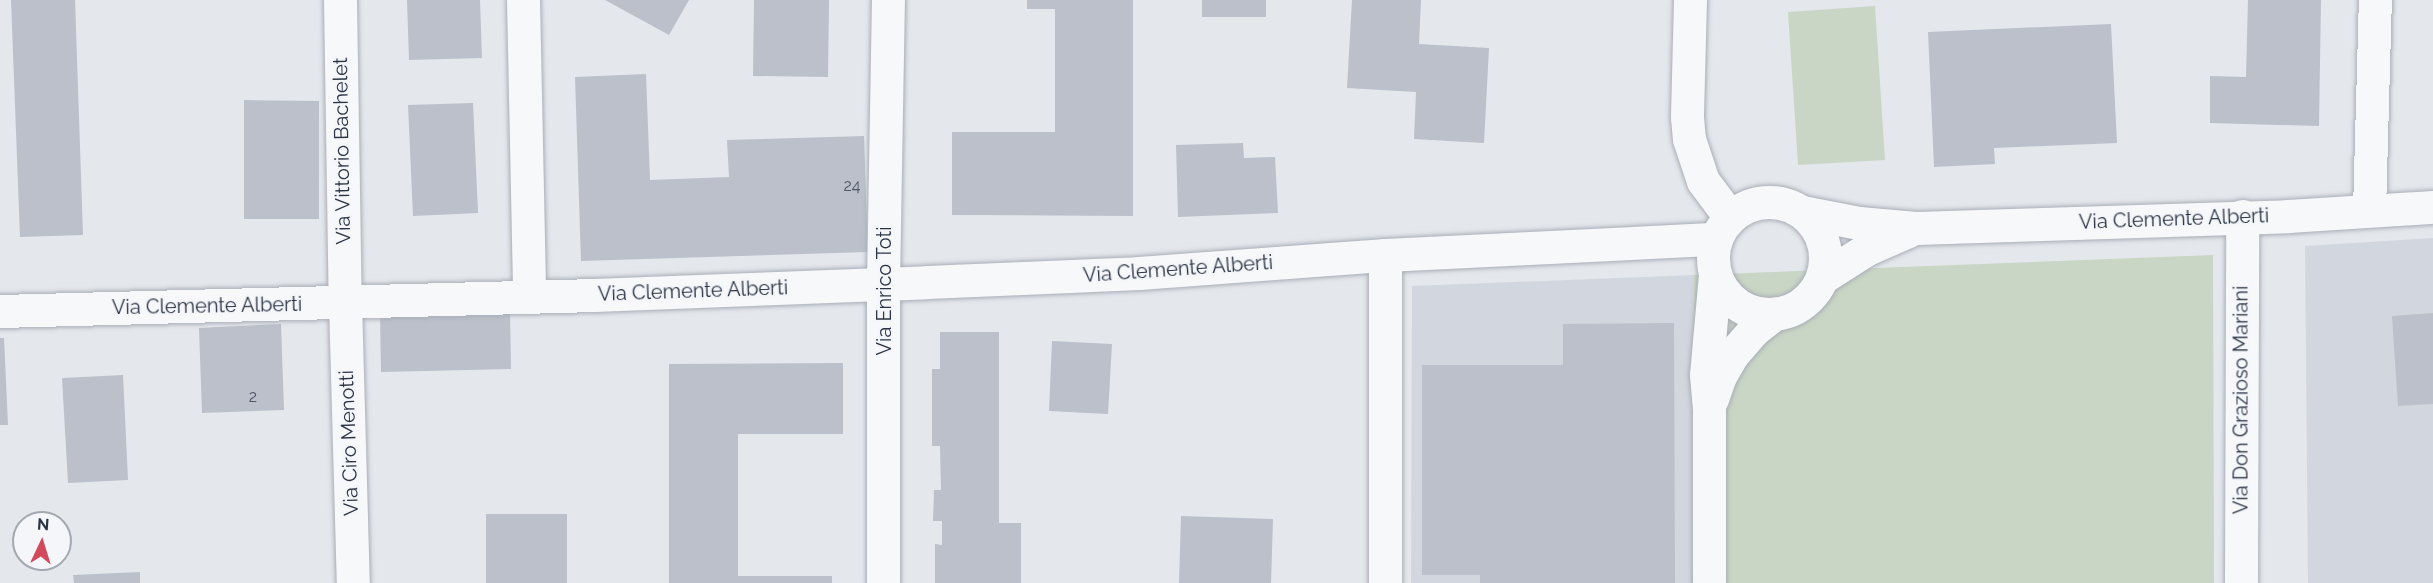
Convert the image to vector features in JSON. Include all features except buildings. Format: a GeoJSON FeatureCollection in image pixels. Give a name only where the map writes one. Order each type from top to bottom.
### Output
{"type":"FeatureCollection","features":[{"type":"Feature","properties":{"kind":"street","name":"Via Vittorio Bachelet"},"geometry":{"type":"LineString","coordinates":[[340,0],[345,303]]}},
{"type":"Feature","properties":{"kind":"street"},"geometry":{"type":"LineString","coordinates":[[523,0],[528,297]]}},
{"type":"Feature","properties":{"kind":"street","name":"Via Enrico Toti"},"geometry":{"type":"LineString","coordinates":[[883,583],[883,283],[888,0]]}},
{"type":"Feature","properties":{"kind":"street"},"geometry":{"type":"LineString","coordinates":[[1690,0],[1687,117],[1689,139],[1723,228]]}},
{"type":"Feature","properties":{"kind":"street"},"geometry":{"type":"LineString","coordinates":[[2369,210],[2374,0]]}},
{"type":"Feature","properties":{"kind":"street"},"geometry":{"type":"LineString","coordinates":[[1709,409],[1720,376],[1732,355],[1755,329],[1774,314],[1800,306],[1814,293],[1823,277],[1826,258],[1824,241],[1816,224],[1802,212],[1787,204],[1770,201],[1745,207],[1723,228],[1713,257],[1715,274],[1706,375],[1709,409],[1709,583]]}},
{"type":"Feature","properties":{"kind":"street","name":"Via Clemente Alberti"},"geometry":{"type":"LineString","coordinates":[[1802,212],[1858,223],[1916,228],[2433,207]]}},
{"type":"Feature","properties":{"kind":"street","name":"Via Don Grazioso Mariani"},"geometry":{"type":"LineString","coordinates":[[2241,583],[2242,216]]}},
{"type":"Feature","properties":{"kind":"street","name":"Via Clemente Alberti"},"geometry":{"type":"LineString","coordinates":[[0,311],[528,297],[1139,273],[1723,228]]}},
{"type":"Feature","properties":{"kind":"street","name":"Via Clemente Alberti"},"geometry":{"type":"LineString","coordinates":[[1823,277],[1867,249],[1916,228]]}},
{"type":"Feature","properties":{"kind":"street"},"geometry":{"type":"LineString","coordinates":[[1384,583],[1385,255]]}},
{"type":"Feature","properties":{"kind":"street"},"geometry":{"type":"LineString","coordinates":[[1715,274],[1724,292],[1738,304],[1755,312],[1774,314]]}},
{"type":"Feature","properties":{"kind":"street","name":"Via Ciro Menotti"},"geometry":{"type":"LineString","coordinates":[[345,303],[353,583]]}},
{"type":"Feature","properties":{"kind":"shaded area"},"geometry":{"type":"Polygon","coordinates":[[[2433,238],[2433,583],[2308,583],[2305,246],[2433,238]]]}},
{"type":"Feature","properties":{"kind":"shaded area"},"geometry":{"type":"Polygon","coordinates":[[[1694,275],[1692,583],[1411,583],[1412,286],[1694,275]]]}},
{"type":"Feature","properties":{"kind":"green space"},"geometry":{"type":"Polygon","coordinates":[[[1875,6],[1885,160],[1798,165],[1788,12],[1875,6]]]}},
{"type":"Feature","properties":{"kind":"green space"},"geometry":{"type":"Polygon","coordinates":[[[2213,255],[2214,583],[1692,583],[1694,275],[2213,255]]]}}]}
